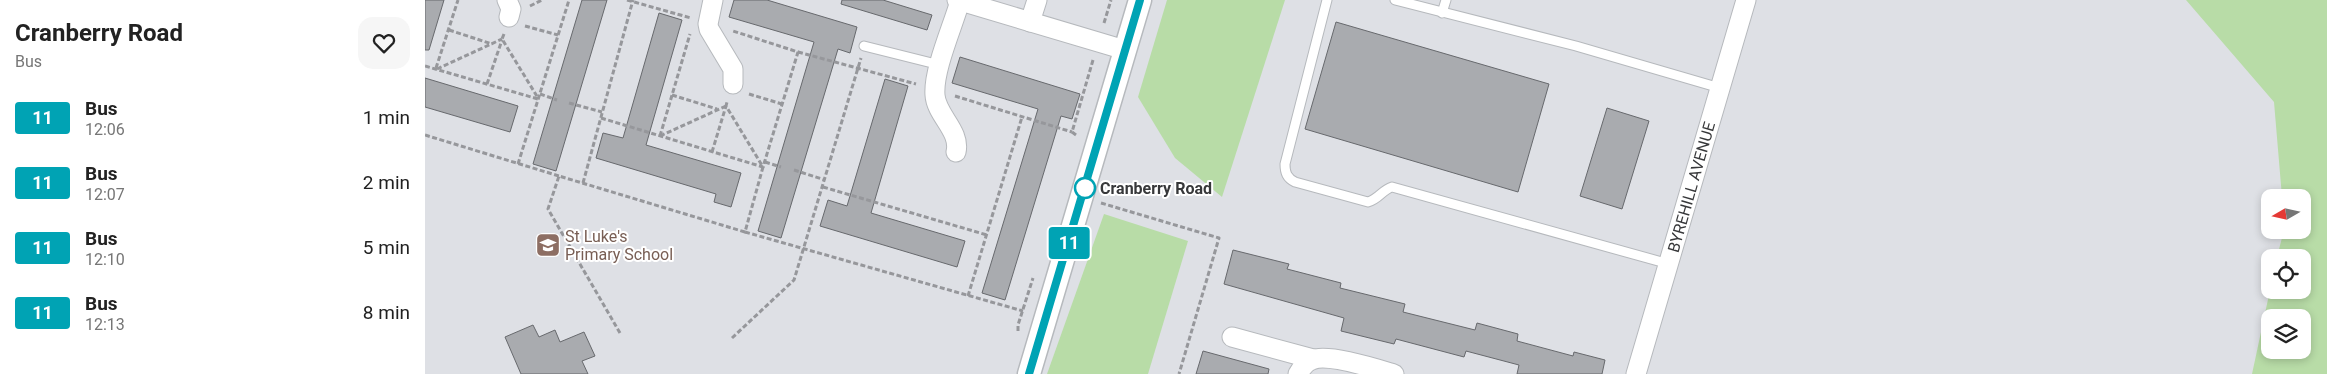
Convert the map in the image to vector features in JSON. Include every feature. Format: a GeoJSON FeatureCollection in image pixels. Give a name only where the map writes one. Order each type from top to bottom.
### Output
{"type":"FeatureCollection","features":[{"type":"Feature","properties":{"kind":"street"},"geometry":{"type":"LineString","coordinates":[[713,0],[701,22],[713,35],[733,69],[732,87]]}},
{"type":"Feature","properties":{"kind":"street"},"geometry":{"type":"LineString","coordinates":[[956,152],[957,141],[936,103],[935,89],[959,0],[1125,50]]}},
{"type":"Feature","properties":{"kind":"street"},"geometry":{"type":"LineString","coordinates":[[1030,22],[1037,0]]}},
{"type":"Feature","properties":{"kind":"street"},"geometry":{"type":"LineString","coordinates":[[1029,374],[1083,198],[1140,0]]}},
{"type":"Feature","properties":{"kind":"street","name":"BYREHILL AVENUE"},"geometry":{"type":"LineString","coordinates":[[1636,374],[1746,0]]}},
{"type":"Feature","properties":{"kind":"street"},"geometry":{"type":"LineString","coordinates":[[1232,337],[1313,359],[1328,358],[1393,374]]}},
{"type":"Feature","properties":{"kind":"street"},"geometry":{"type":"LineString","coordinates":[[1298,374],[1306,363],[1313,359]]}},
{"type":"Feature","properties":{"kind":"lane"},"geometry":{"type":"LineString","coordinates":[[1327,0],[1285,164],[1285,172],[1289,179],[1368,202],[1376,200],[1386,188],[1392,187],[1669,264]]}},
{"type":"Feature","properties":{"kind":"lane"},"geometry":{"type":"LineString","coordinates":[[1395,0],[1576,46],[1720,88]]}},
{"type":"Feature","properties":{"kind":"lane"},"geometry":{"type":"LineString","coordinates":[[1442,13],[1446,0]]}},
{"type":"Feature","properties":{"kind":"lane"},"geometry":{"type":"LineString","coordinates":[[864,46],[940,66]]}},
{"type":"Feature","properties":{"kind":"path"},"geometry":{"type":"LineString","coordinates":[[436,69],[458,0]]}},
{"type":"Feature","properties":{"kind":"path"},"geometry":{"type":"LineString","coordinates":[[518,164],[569,0]]}},
{"type":"Feature","properties":{"kind":"path"},"geometry":{"type":"LineString","coordinates":[[627,0],[798,52],[935,89],[1072,132],[1077,134],[1074,144]]}},
{"type":"Feature","properties":{"kind":"path"},"geometry":{"type":"LineString","coordinates":[[1072,132],[1111,0]]}},
{"type":"Feature","properties":{"kind":"path"},"geometry":{"type":"LineString","coordinates":[[583,183],[633,1]]}},
{"type":"Feature","properties":{"kind":"path"},"geometry":{"type":"LineString","coordinates":[[487,84],[502,39],[508,12],[558,35]]}},
{"type":"Feature","properties":{"kind":"path"},"geometry":{"type":"LineString","coordinates":[[660,136],[672,95],[701,22]]}},
{"type":"Feature","properties":{"kind":"path"},"geometry":{"type":"LineString","coordinates":[[449,30],[493,44]]}},
{"type":"Feature","properties":{"kind":"path"},"geometry":{"type":"LineString","coordinates":[[436,69],[502,39]]}},
{"type":"Feature","properties":{"kind":"path"},"geometry":{"type":"LineString","coordinates":[[502,39],[539,97]]}},
{"type":"Feature","properties":{"kind":"path"},"geometry":{"type":"LineString","coordinates":[[732,338],[794,280],[864,46]]}},
{"type":"Feature","properties":{"kind":"path"},"geometry":{"type":"LineString","coordinates":[[745,232],[798,52]]}},
{"type":"Feature","properties":{"kind":"path"},"geometry":{"type":"LineString","coordinates":[[425,66],[487,84],[557,100]]}},
{"type":"Feature","properties":{"kind":"path"},"geometry":{"type":"LineString","coordinates":[[712,152],[732,87],[782,104]]}},
{"type":"Feature","properties":{"kind":"path"},"geometry":{"type":"LineString","coordinates":[[672,95],[718,109]]}},
{"type":"Feature","properties":{"kind":"path"},"geometry":{"type":"LineString","coordinates":[[569,103],[603,112]]}},
{"type":"Feature","properties":{"kind":"path"},"geometry":{"type":"LineString","coordinates":[[660,136],[726,106]]}},
{"type":"Feature","properties":{"kind":"path"},"geometry":{"type":"LineString","coordinates":[[726,106],[763,167]]}},
{"type":"Feature","properties":{"kind":"path"},"geometry":{"type":"LineString","coordinates":[[968,296],[1022,117]]}},
{"type":"Feature","properties":{"kind":"path"},"geometry":{"type":"LineString","coordinates":[[601,118],[763,167]]}},
{"type":"Feature","properties":{"kind":"path"},"geometry":{"type":"LineString","coordinates":[[425,136],[804,250],[1023,311]]}},
{"type":"Feature","properties":{"kind":"path"},"geometry":{"type":"LineString","coordinates":[[765,162],[781,167]]}},
{"type":"Feature","properties":{"kind":"path"},"geometry":{"type":"LineString","coordinates":[[794,170],[825,180]]}},
{"type":"Feature","properties":{"kind":"path"},"geometry":{"type":"LineString","coordinates":[[559,176],[548,209],[620,333]]}},
{"type":"Feature","properties":{"kind":"path"},"geometry":{"type":"LineString","coordinates":[[823,186],[987,235]]}},
{"type":"Feature","properties":{"kind":"path"},"geometry":{"type":"LineString","coordinates":[[1083,198],[1219,238],[1179,374]]}},
{"type":"Feature","properties":{"kind":"path"},"geometry":{"type":"LineString","coordinates":[[1019,335],[1018,325],[1034,274]]}},
{"type":"Feature","properties":{"kind":"green space"},"geometry":{"type":"Polygon","coordinates":[[[1167,0],[1285,0],[1222,197],[1175,158],[1138,97],[1167,0]]]}},
{"type":"Feature","properties":{"kind":"green space"},"geometry":{"type":"Polygon","coordinates":[[[2186,0],[2327,0],[2327,374],[2252,374],[2261,332],[2261,359],[2311,359],[2311,309],[2266,309],[2268,299],[2311,299],[2311,249],[2279,249],[2282,239],[2311,239],[2311,189],[2281,189],[2274,102],[2186,0]]]}},
{"type":"Feature","properties":{"kind":"green space"},"geometry":{"type":"Polygon","coordinates":[[[1104,214],[1188,241],[1148,374],[1047,374],[1104,214]]]}},
{"type":"Feature","properties":{"kind":"building"},"geometry":{"type":"Polygon","coordinates":[[[425,0],[444,0],[429,50],[425,50],[425,0]]]}},
{"type":"Feature","properties":{"kind":"building"},"geometry":{"type":"Polygon","coordinates":[[[582,0],[607,0],[556,171],[533,164],[582,0]]]}},
{"type":"Feature","properties":{"kind":"building"},"geometry":{"type":"Polygon","coordinates":[[[734,0],[767,0],[857,27],[850,53],[838,49],[781,238],[758,231],[814,42],[729,17],[734,0]]]}},
{"type":"Feature","properties":{"kind":"building"},"geometry":{"type":"Polygon","coordinates":[[[842,0],[883,0],[932,15],[927,30],[841,4],[842,0]]]}},
{"type":"Feature","properties":{"kind":"building"},"geometry":{"type":"Polygon","coordinates":[[[659,13],[682,20],[646,145],[741,173],[731,207],[714,202],[716,194],[596,158],[603,133],[623,138],[659,13]]]}},
{"type":"Feature","properties":{"kind":"building"},"geometry":{"type":"Polygon","coordinates":[[[1336,22],[1549,84],[1518,192],[1305,129],[1336,22]]]}},
{"type":"Feature","properties":{"kind":"building"},"geometry":{"type":"Polygon","coordinates":[[[960,57],[1080,94],[1072,119],[1061,116],[1005,300],[982,293],[1038,109],[952,83],[960,57]]]}},
{"type":"Feature","properties":{"kind":"building"},"geometry":{"type":"Polygon","coordinates":[[[425,78],[518,106],[510,132],[425,107],[425,78]]]}},
{"type":"Feature","properties":{"kind":"building"},"geometry":{"type":"Polygon","coordinates":[[[885,79],[908,86],[871,213],[965,241],[957,267],[820,226],[828,200],[847,206],[885,79]]]}},
{"type":"Feature","properties":{"kind":"building"},"geometry":{"type":"Polygon","coordinates":[[[1607,108],[1649,121],[1622,209],[1580,196],[1607,108]]]}},
{"type":"Feature","properties":{"kind":"building"},"geometry":{"type":"Polygon","coordinates":[[[1233,250],[1289,264],[1287,269],[1341,283],[1340,288],[1405,304],[1403,312],[1475,330],[1477,323],[1518,334],[1517,341],[1573,356],[1574,352],[1605,360],[1602,374],[1517,374],[1519,365],[1466,351],[1464,357],[1396,339],[1394,344],[1341,331],[1344,318],[1224,284],[1233,250]]]}},
{"type":"Feature","properties":{"kind":"building"},"geometry":{"type":"Polygon","coordinates":[[[533,325],[539,337],[555,330],[560,342],[584,332],[595,356],[582,361],[588,374],[521,374],[505,337],[533,325]]]}},
{"type":"Feature","properties":{"kind":"building"},"geometry":{"type":"Polygon","coordinates":[[[1203,351],[1269,369],[1268,374],[1196,374],[1203,351]]]}},
{"type":"Feature","properties":{"kind":"bus line","name":"11"},"geometry":{"type":"LineString","coordinates":[[1029,374],[1083,198],[1140,0]]}},
{"type":"Feature","properties":{"kind":"place","name":"Cranberry Road"},"geometry":{"type":"Point","coordinates":[1085,188]}},
{"type":"Feature","properties":{"kind":"place","name":"St Luke's Primary School"},"geometry":{"type":"Point","coordinates":[548,245]}}]}
